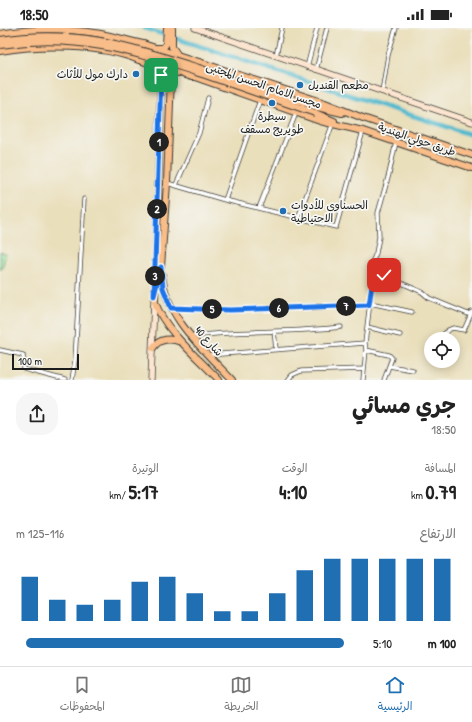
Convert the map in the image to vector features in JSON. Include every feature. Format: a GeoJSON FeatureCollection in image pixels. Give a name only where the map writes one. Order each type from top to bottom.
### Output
{"type":"FeatureCollection","features":[{"type":"Feature","properties":{"kind":"main road"},"geometry":{"type":"LineString","coordinates":[[167,28],[169,44],[178,55]]}},
{"type":"Feature","properties":{"kind":"main road"},"geometry":{"type":"LineString","coordinates":[[158,48],[163,48],[169,44],[172,28]]}},
{"type":"Feature","properties":{"kind":"main road"},"geometry":{"type":"LineString","coordinates":[[195,28],[472,122]]}},
{"type":"Feature","properties":{"kind":"main road"},"geometry":{"type":"LineString","coordinates":[[0,34],[31,30],[70,30],[101,34],[158,48],[325,103],[363,118]]}},
{"type":"Feature","properties":{"kind":"main road","name":"مجسر الامام الحسن المجتبى"},"geometry":{"type":"LineString","coordinates":[[0,40],[31,36],[62,36],[112,42],[158,55],[316,110],[356,129]]}},
{"type":"Feature","properties":{"kind":"main road","name":"مجسر الامام الحسن المجتبى"},"geometry":{"type":"LineString","coordinates":[[0,45],[31,41],[62,40],[100,45],[153,58],[316,110],[363,118]]}},
{"type":"Feature","properties":{"kind":"main road"},"geometry":{"type":"LineString","coordinates":[[125,56],[130,54],[133,50],[133,45],[130,41]]}},
{"type":"Feature","properties":{"kind":"main road"},"geometry":{"type":"LineString","coordinates":[[139,60],[135,51],[138,46],[143,44]]}},
{"type":"Feature","properties":{"kind":"main road"},"geometry":{"type":"LineString","coordinates":[[0,51],[32,47],[61,46],[99,50],[125,56],[195,77],[296,112],[356,129]]}},
{"type":"Feature","properties":{"kind":"main road"},"geometry":{"type":"LineString","coordinates":[[195,77],[199,76],[202,72],[202,66],[199,62]]}},
{"type":"Feature","properties":{"kind":"main road"},"geometry":{"type":"LineString","coordinates":[[151,380],[161,75],[159,70],[152,64]]}},
{"type":"Feature","properties":{"kind":"main road"},"geometry":{"type":"LineString","coordinates":[[209,82],[205,78],[205,74],[207,69],[213,67]]}},
{"type":"Feature","properties":{"kind":"main road"},"geometry":{"type":"LineString","coordinates":[[154,296],[161,267],[167,183],[171,76],[174,72],[179,73]]}},
{"type":"Feature","properties":{"kind":"main road","name":"طريق حولي الهندية"},"geometry":{"type":"LineString","coordinates":[[363,118],[472,155]]}},
{"type":"Feature","properties":{"kind":"main road","name":"طريق حولي الهندية"},"geometry":{"type":"LineString","coordinates":[[356,129],[472,168]]}},
{"type":"Feature","properties":{"kind":"main road","name":"شارع 40"},"geometry":{"type":"LineString","coordinates":[[161,267],[163,288],[171,308],[191,336],[232,380]]}},
{"type":"Feature","properties":{"kind":"main road","name":"شارع 40"},"geometry":{"type":"LineString","coordinates":[[154,296],[159,312],[184,344],[219,380]]}},
{"type":"Feature","properties":{"kind":"main road"},"geometry":{"type":"LineString","coordinates":[[153,348],[155,344],[164,340],[175,340],[184,344]]}},
{"type":"Feature","properties":{"kind":"street"},"geometry":{"type":"LineString","coordinates":[[276,56],[282,28]]}},
{"type":"Feature","properties":{"kind":"street"},"geometry":{"type":"LineString","coordinates":[[307,67],[317,28]]}},
{"type":"Feature","properties":{"kind":"street"},"geometry":{"type":"LineString","coordinates":[[316,70],[326,28]]}},
{"type":"Feature","properties":{"kind":"street"},"geometry":{"type":"LineString","coordinates":[[382,92],[388,55],[396,28]]}},
{"type":"Feature","properties":{"kind":"street"},"geometry":{"type":"LineString","coordinates":[[176,185],[199,133],[208,98]]}},
{"type":"Feature","properties":{"kind":"street"},"geometry":{"type":"LineString","coordinates":[[225,200],[260,100]]}},
{"type":"Feature","properties":{"kind":"street"},"geometry":{"type":"LineString","coordinates":[[259,208],[296,112]]}},
{"type":"Feature","properties":{"kind":"street"},"geometry":{"type":"LineString","coordinates":[[298,218],[333,123]]}},
{"type":"Feature","properties":{"kind":"street"},"geometry":{"type":"LineString","coordinates":[[167,183],[225,200],[336,227],[363,132]]}},
{"type":"Feature","properties":{"kind":"street"},"geometry":{"type":"LineString","coordinates":[[363,380],[366,350],[365,343],[373,278],[371,265],[376,253],[379,237],[378,212],[396,142]]}},
{"type":"Feature","properties":{"kind":"street"},"geometry":{"type":"LineString","coordinates":[[72,380],[84,199]]}},
{"type":"Feature","properties":{"kind":"street"},"geometry":{"type":"LineString","coordinates":[[373,278],[384,275],[422,292],[429,298],[468,314],[472,312]]}},
{"type":"Feature","properties":{"kind":"street"},"geometry":{"type":"LineString","coordinates":[[171,308],[230,310],[369,304],[412,312]]}},
{"type":"Feature","properties":{"kind":"street"},"geometry":{"type":"LineString","coordinates":[[446,332],[453,328],[464,330],[472,312]]}},
{"type":"Feature","properties":{"kind":"street"},"geometry":{"type":"LineString","coordinates":[[191,336],[214,333],[314,330],[340,327]]}},
{"type":"Feature","properties":{"kind":"street"},"geometry":{"type":"LineString","coordinates":[[367,327],[400,335]]}},
{"type":"Feature","properties":{"kind":"street"},"geometry":{"type":"LineString","coordinates":[[274,331],[276,350]]}},
{"type":"Feature","properties":{"kind":"street"},"geometry":{"type":"LineString","coordinates":[[208,354],[365,343]]}},
{"type":"Feature","properties":{"kind":"street"},"geometry":{"type":"LineString","coordinates":[[0,350],[23,355],[24,369],[65,380]]}},
{"type":"Feature","properties":{"kind":"street"},"geometry":{"type":"LineString","coordinates":[[366,350],[389,355],[392,358],[384,380]]}},
{"type":"Feature","properties":{"kind":"street"},"geometry":{"type":"LineString","coordinates":[[389,366],[413,370]]}},
{"type":"Feature","properties":{"kind":"street"},"geometry":{"type":"LineString","coordinates":[[288,380],[292,375],[301,371],[364,369]]}},
{"type":"Feature","properties":{"kind":"green space"},"geometry":{"type":"Polygon","coordinates":[[[0,252],[6,254],[2,269],[0,269],[0,252]]]}},
{"type":"Feature","properties":{"kind":"waterway"},"geometry":{"type":"LineString","coordinates":[[144,28],[472,135]]}},
{"type":"Feature","properties":{"kind":"place","name":"دارك مول للأثاث"},"geometry":{"type":"Point","coordinates":[136,74]}},
{"type":"Feature","properties":{"kind":"place","name":"مطعم القنديل"},"geometry":{"type":"Point","coordinates":[300,85]}},
{"type":"Feature","properties":{"kind":"place","name":"سيطرة طويريج مسقف"},"geometry":{"type":"Point","coordinates":[272,103]}},
{"type":"Feature","properties":{"kind":"place","name":"الحسناوي للأدوات الاحتياطية"},"geometry":{"type":"Point","coordinates":[283,211]}},
{"type":"Feature","properties":{"kind":"route"},"geometry":{"type":"LineString","coordinates":[[161,75],[154,296],[161,267],[163,288],[171,308],[230,310],[369,305],[373,278],[384,275]]}}]}
